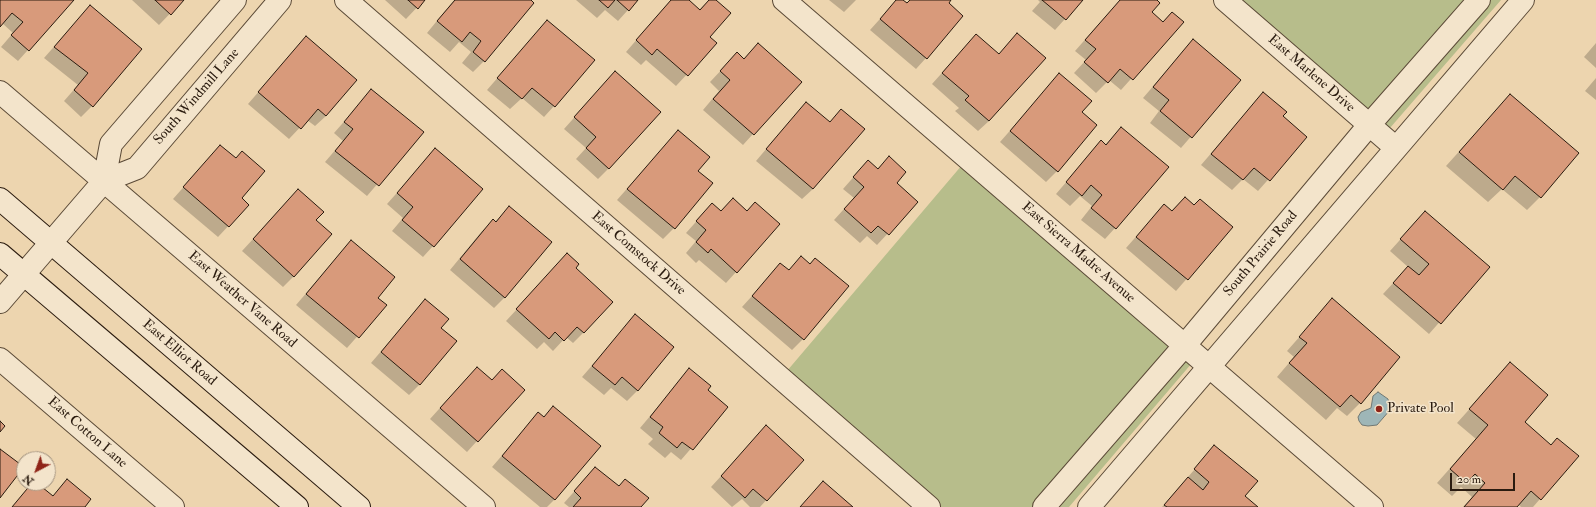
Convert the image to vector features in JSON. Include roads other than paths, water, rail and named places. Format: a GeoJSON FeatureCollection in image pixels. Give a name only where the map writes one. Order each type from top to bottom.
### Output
{"type":"FeatureCollection","features":[{"type":"Feature","properties":{"kind":"street","name":"South Windmill Lane"},"geometry":{"type":"LineString","coordinates":[[104,181],[111,144],[235,0]]}},
{"type":"Feature","properties":{"kind":"street","name":"South Windmill Lane"},"geometry":{"type":"LineString","coordinates":[[0,302],[104,181],[137,168],[280,0]]}},
{"type":"Feature","properties":{"kind":"street","name":"East Comstock Drive"},"geometry":{"type":"LineString","coordinates":[[346,0],[929,507]]}},
{"type":"Feature","properties":{"kind":"street","name":"East Sierra Madre Avenue"},"geometry":{"type":"LineString","coordinates":[[784,0],[1372,507]]}},
{"type":"Feature","properties":{"kind":"street","name":"East Marlene Drive"},"geometry":{"type":"LineString","coordinates":[[1225,0],[1396,148]]}},
{"type":"Feature","properties":{"kind":"street","name":"South Prairie Road"},"geometry":{"type":"LineString","coordinates":[[1044,507],[1184,345],[1370,124],[1478,0]]}},
{"type":"Feature","properties":{"kind":"street"},"geometry":{"type":"LineString","coordinates":[[1089,507],[1523,0]]}},
{"type":"Feature","properties":{"kind":"street","name":"East Weather Vane Road"},"geometry":{"type":"LineString","coordinates":[[0,92],[484,507]]}},
{"type":"Feature","properties":{"kind":"street","name":"East Elliot Road"},"geometry":{"type":"LineString","coordinates":[[0,199],[44,251],[359,507]]}},
{"type":"Feature","properties":{"kind":"street"},"geometry":{"type":"LineString","coordinates":[[0,254],[297,507]]}},
{"type":"Feature","properties":{"kind":"street","name":"East Cotton Lane"},"geometry":{"type":"LineString","coordinates":[[0,359],[173,507]]}},
{"type":"Feature","properties":{"kind":"water","name":"Private Pool"},"geometry":{"type":"Polygon","coordinates":[[[1378,392],[1388,399],[1390,410],[1377,425],[1362,425],[1358,417],[1361,412],[1371,408],[1373,396],[1378,392]]]}},
{"type":"Feature","properties":{"kind":"place","name":"Private Pool"},"geometry":{"type":"Point","coordinates":[1379,409]}}]}
